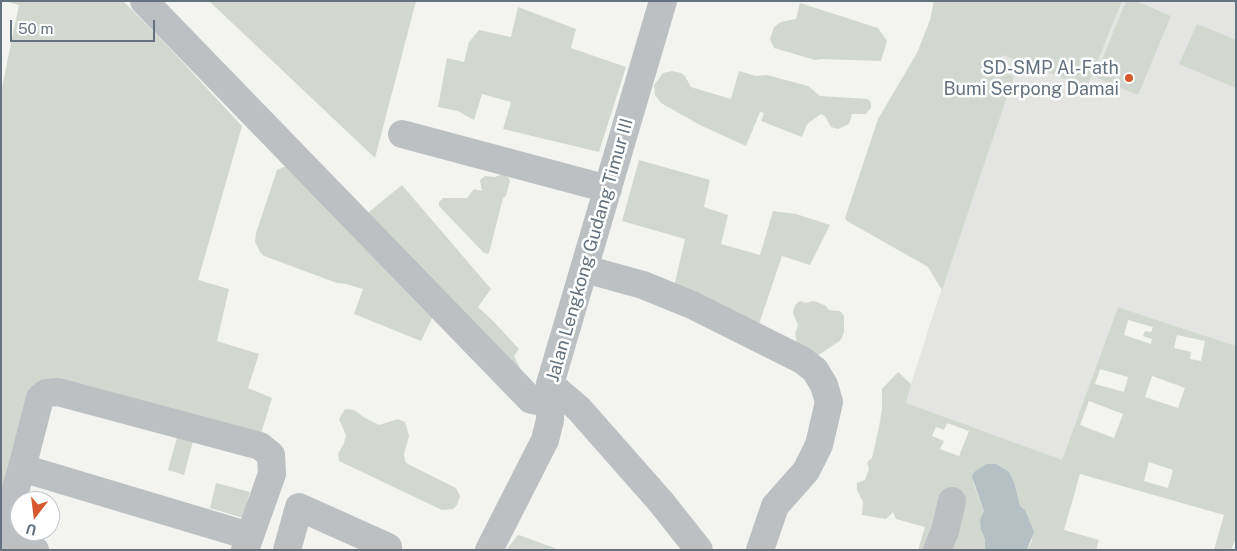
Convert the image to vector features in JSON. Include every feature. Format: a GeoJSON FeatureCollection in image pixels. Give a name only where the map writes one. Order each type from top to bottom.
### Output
{"type":"FeatureCollection","features":[{"type":"Feature","properties":{"kind":"street"},"geometry":{"type":"LineString","coordinates":[[144,1],[530,400],[550,393],[585,416],[660,502],[698,550]]}},
{"type":"Feature","properties":{"kind":"street","name":"Jalan Lengkong Gudang Timur III"},"geometry":{"type":"LineString","coordinates":[[489,550],[545,440],[550,420],[550,393],[664,1]]}},
{"type":"Feature","properties":{"kind":"street"},"geometry":{"type":"LineString","coordinates":[[402,134],[608,189]]}},
{"type":"Feature","properties":{"kind":"street"},"geometry":{"type":"LineString","coordinates":[[585,269],[643,285],[692,305],[802,360],[814,370],[824,385],[830,402],[819,445],[806,471],[775,506],[760,550]]}},
{"type":"Feature","properties":{"kind":"street"},"geometry":{"type":"LineString","coordinates":[[22,468],[247,543],[272,474],[271,456],[260,446],[58,392],[46,393],[40,398],[1,538],[35,550]]}},
{"type":"Feature","properties":{"kind":"street"},"geometry":{"type":"LineString","coordinates":[[937,550],[945,531],[952,501]]}},
{"type":"Feature","properties":{"kind":"street"},"geometry":{"type":"LineString","coordinates":[[287,550],[299,507],[390,549]]}},
{"type":"Feature","properties":{"kind":"shaded area"},"geometry":{"type":"Polygon","coordinates":[[[4,1],[123,1],[242,126],[198,280],[229,289],[217,341],[259,354],[248,388],[272,398],[259,440],[41,386],[1,496],[1,92],[19,5],[4,1]]]}},
{"type":"Feature","properties":{"kind":"shaded area"},"geometry":{"type":"Polygon","coordinates":[[[209,1],[416,1],[375,158],[209,1]]]}},
{"type":"Feature","properties":{"kind":"shaded area"},"geometry":{"type":"Polygon","coordinates":[[[934,1],[1122,1],[1087,87],[1002,55],[997,70],[1014,76],[942,290],[928,267],[847,221],[845,218],[878,119],[917,53],[930,20],[934,1]]]}},
{"type":"Feature","properties":{"kind":"shaded area"},"geometry":{"type":"Polygon","coordinates":[[[1023,1],[1236,1],[1236,346],[1118,307],[1062,461],[905,403],[1014,76],[996,70],[1023,1]]]}},
{"type":"Feature","properties":{"kind":"shaded area"},"geometry":{"type":"Polygon","coordinates":[[[1126,1],[1136,1],[1171,16],[1138,95],[1095,77],[1126,1]]]}},
{"type":"Feature","properties":{"kind":"shaded area"},"geometry":{"type":"Polygon","coordinates":[[[800,3],[878,28],[887,41],[881,61],[815,60],[774,48],[770,39],[774,27],[781,22],[796,19],[800,3]]]}},
{"type":"Feature","properties":{"kind":"shaded area"},"geometry":{"type":"Polygon","coordinates":[[[518,7],[576,29],[571,48],[626,67],[599,152],[503,129],[511,102],[482,94],[474,120],[458,111],[438,107],[447,58],[464,62],[469,42],[479,30],[511,37],[518,7]]]}},
{"type":"Feature","properties":{"kind":"shaded area"},"geometry":{"type":"Polygon","coordinates":[[[1197,24],[1236,40],[1236,88],[1179,64],[1197,24]]]}},
{"type":"Feature","properties":{"kind":"shaded area"},"geometry":{"type":"Polygon","coordinates":[[[672,71],[685,76],[691,87],[731,99],[739,71],[756,76],[767,75],[808,86],[820,96],[868,99],[871,103],[871,108],[866,114],[852,114],[849,124],[838,129],[831,127],[825,116],[821,114],[807,124],[802,137],[761,121],[764,113],[760,112],[746,146],[700,125],[661,103],[655,95],[654,85],[663,73],[672,71]]]}},
{"type":"Feature","properties":{"kind":"shaded area"},"geometry":{"type":"Polygon","coordinates":[[[639,160],[710,180],[704,207],[728,215],[721,244],[760,255],[773,211],[796,214],[830,225],[810,265],[782,256],[758,327],[673,291],[685,239],[622,221],[639,160]]]}},
{"type":"Feature","properties":{"kind":"shaded area"},"geometry":{"type":"Polygon","coordinates":[[[286,166],[434,314],[421,341],[354,314],[363,289],[337,283],[264,256],[260,252],[255,242],[256,233],[277,170],[286,166]]]}},
{"type":"Feature","properties":{"kind":"shaded area"},"geometry":{"type":"Polygon","coordinates":[[[503,174],[510,181],[506,196],[503,198],[489,253],[487,254],[439,206],[439,202],[443,198],[467,198],[474,189],[482,191],[480,180],[485,176],[495,177],[503,174]]]}},
{"type":"Feature","properties":{"kind":"shaded area"},"geometry":{"type":"Polygon","coordinates":[[[402,185],[491,289],[478,307],[519,349],[514,356],[530,388],[364,216],[402,185]]]}},
{"type":"Feature","properties":{"kind":"shaded area"},"geometry":{"type":"Polygon","coordinates":[[[800,301],[806,303],[817,302],[826,306],[829,310],[840,311],[844,316],[844,332],[841,340],[817,356],[797,343],[795,334],[798,325],[793,313],[795,305],[800,301]]]}},
{"type":"Feature","properties":{"kind":"shaded area"},"geometry":{"type":"Polygon","coordinates":[[[1118,307],[1236,346],[1236,538],[1231,550],[1214,550],[1224,515],[1080,474],[1064,530],[1099,540],[1096,550],[1027,550],[1032,541],[1025,510],[1020,506],[1015,485],[996,464],[986,464],[974,472],[973,482],[984,511],[981,530],[985,539],[985,550],[918,550],[925,527],[896,519],[893,512],[886,519],[862,515],[863,502],[857,490],[857,483],[865,480],[869,469],[867,462],[872,458],[882,409],[882,389],[898,372],[911,384],[906,403],[1062,460],[1118,307]],[[1128,320],[1124,335],[1151,344],[1152,339],[1143,336],[1145,331],[1151,332],[1153,327],[1128,320]],[[1177,335],[1174,348],[1191,352],[1190,359],[1201,361],[1205,341],[1177,335]],[[1100,369],[1095,384],[1124,392],[1128,377],[1100,369]],[[1152,376],[1145,397],[1178,408],[1185,388],[1152,376]],[[1089,401],[1080,425],[1114,438],[1123,414],[1089,401]],[[947,423],[944,430],[936,427],[932,436],[944,441],[940,449],[959,456],[969,431],[947,423]],[[1149,462],[1144,481],[1168,488],[1173,470],[1149,462]]]}},
{"type":"Feature","properties":{"kind":"shaded area"},"geometry":{"type":"Polygon","coordinates":[[[345,409],[354,410],[379,425],[398,419],[405,422],[409,436],[404,454],[406,463],[456,488],[460,496],[457,505],[453,509],[442,510],[339,461],[338,454],[346,435],[339,419],[345,409]]]}},
{"type":"Feature","properties":{"kind":"shaded area"},"geometry":{"type":"Polygon","coordinates":[[[177,437],[193,441],[184,475],[168,470],[177,437]]]}},
{"type":"Feature","properties":{"kind":"shaded area"},"geometry":{"type":"Polygon","coordinates":[[[986,464],[996,464],[1009,472],[1015,485],[1020,506],[1025,510],[1034,532],[1027,550],[985,550],[985,539],[981,530],[980,520],[984,511],[972,477],[974,472],[986,464]]]}},
{"type":"Feature","properties":{"kind":"shaded area"},"geometry":{"type":"Polygon","coordinates":[[[216,483],[250,492],[243,518],[210,508],[216,483]]]}},
{"type":"Feature","properties":{"kind":"shaded area"},"geometry":{"type":"Polygon","coordinates":[[[519,535],[560,550],[506,550],[519,535]]]}},
{"type":"Feature","properties":{"kind":"place","name":"SD-SMP Al-Fath Bumi Serpong Damai"},"geometry":{"type":"Point","coordinates":[1129,78]}}]}
